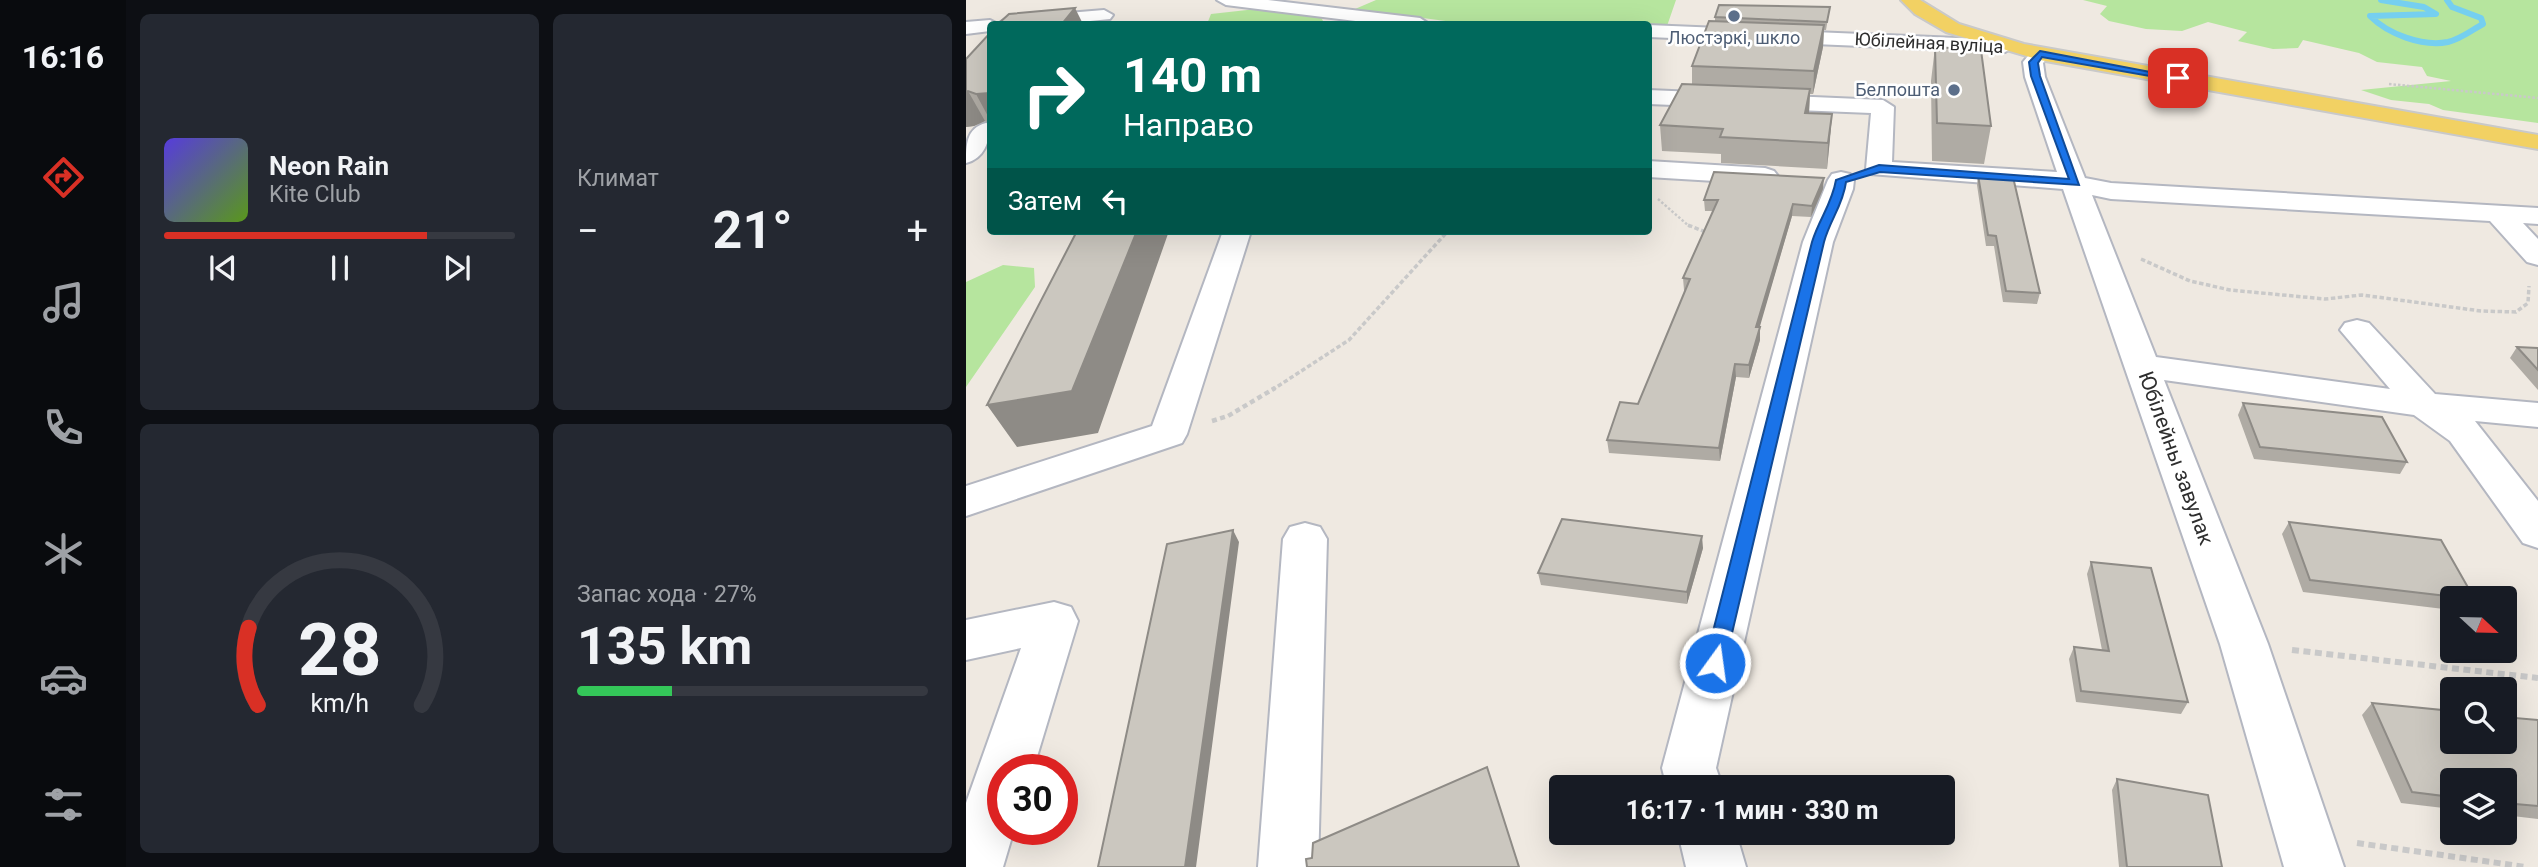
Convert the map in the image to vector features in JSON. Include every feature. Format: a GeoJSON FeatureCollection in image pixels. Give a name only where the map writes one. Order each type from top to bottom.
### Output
{"type":"FeatureCollection","features":[{"type":"Feature","properties":{"kind":"main road"},"geometry":{"type":"LineString","coordinates":[[1910,0],[1919,10],[1958,29],[2005,46]]}},
{"type":"Feature","properties":{"kind":"main road","name":"Юбілейная вуліца"},"geometry":{"type":"LineString","coordinates":[[2005,46],[2538,142]]}},
{"type":"Feature","properties":{"kind":"street"},"geometry":{"type":"LineString","coordinates":[[1030,21],[1046,0]]}},
{"type":"Feature","properties":{"kind":"street"},"geometry":{"type":"LineString","coordinates":[[1226,0],[1392,21]]}},
{"type":"Feature","properties":{"kind":"street"},"geometry":{"type":"LineString","coordinates":[[1316,13],[1346,0]]}},
{"type":"Feature","properties":{"kind":"street"},"geometry":{"type":"LineString","coordinates":[[1047,21],[1104,15]]}},
{"type":"Feature","properties":{"kind":"street"},"geometry":{"type":"LineString","coordinates":[[966,28],[987,26]]}},
{"type":"Feature","properties":{"kind":"street","name":"Юбілейная вуліца"},"geometry":{"type":"LineString","coordinates":[[1652,31],[2005,46]]}},
{"type":"Feature","properties":{"kind":"street","name":"Юбілейны завулак"},"geometry":{"type":"LineString","coordinates":[[2040,54],[2033,62],[2035,76],[2244,644],[2314,867]]}},
{"type":"Feature","properties":{"kind":"street"},"geometry":{"type":"LineString","coordinates":[[1652,97],[1883,107],[1879,169]]}},
{"type":"Feature","properties":{"kind":"street"},"geometry":{"type":"LineString","coordinates":[[966,156],[981,131]]}},
{"type":"Feature","properties":{"kind":"street"},"geometry":{"type":"LineString","coordinates":[[1652,169],[1786,177]]}},
{"type":"Feature","properties":{"kind":"street"},"geometry":{"type":"LineString","coordinates":[[1691,775],[1689,768],[1818,242],[1823,224],[1838,201],[1828,180],[1879,169],[2075,183],[2111,191],[2538,216]]}},
{"type":"Feature","properties":{"kind":"street"},"geometry":{"type":"LineString","coordinates":[[2497,213],[2538,256]]}},
{"type":"Feature","properties":{"kind":"street"},"geometry":{"type":"LineString","coordinates":[[966,501],[1168,434],[1236,235]]}},
{"type":"Feature","properties":{"kind":"street"},"geometry":{"type":"LineString","coordinates":[[2357,330],[2424,405],[2464,432],[2538,532]]}},
{"type":"Feature","properties":{"kind":"street"},"geometry":{"type":"LineString","coordinates":[[2143,366],[2424,405],[2538,415]]}},
{"type":"Feature","properties":{"kind":"street"},"geometry":{"type":"LineString","coordinates":[[1288,867],[1305,539]]}},
{"type":"Feature","properties":{"kind":"street"},"geometry":{"type":"LineString","coordinates":[[966,640],[1054,621],[1010,754]]}},
{"type":"Feature","properties":{"kind":"street"},"geometry":{"type":"LineString","coordinates":[[973,867],[987,825]]}},
{"type":"Feature","properties":{"kind":"street"},"geometry":{"type":"LineString","coordinates":[[1710,845],[1716,867]]}},
{"type":"Feature","properties":{"kind":"path"},"geometry":{"type":"LineString","coordinates":[[1655,194],[1662,204],[1691,228],[1721,234]]}},
{"type":"Feature","properties":{"kind":"path"},"geometry":{"type":"LineString","coordinates":[[1168,434],[1228,416],[1349,340],[1444,235]]}},
{"type":"Feature","properties":{"kind":"path"},"geometry":{"type":"LineString","coordinates":[[2134,253],[2190,281],[2230,290],[2325,299],[2362,295],[2481,311],[2516,312],[2528,303],[2529,284]]}},
{"type":"Feature","properties":{"kind":"path"},"geometry":{"type":"LineString","coordinates":[[2244,644],[2538,678]]}},
{"type":"Feature","properties":{"kind":"path"},"geometry":{"type":"LineString","coordinates":[[2376,846],[2526,867]]}},
{"type":"Feature","properties":{"kind":"green space"},"geometry":{"type":"Polygon","coordinates":[[[1376,0],[1676,0],[1667,26],[1652,26],[1652,21],[1445,21],[1355,9],[1376,0]]]}},
{"type":"Feature","properties":{"kind":"green space"},"geometry":{"type":"Polygon","coordinates":[[[2083,0],[2538,0],[2538,123],[2443,110],[2429,104],[2391,100],[2361,90],[2451,81],[2427,76],[2422,67],[2377,62],[2359,53],[2303,40],[2298,48],[2273,49],[2238,41],[2247,32],[2208,22],[2182,31],[2146,29],[2109,21],[2100,14],[2107,6],[2083,0]]]}},
{"type":"Feature","properties":{"kind":"green space"},"geometry":{"type":"Polygon","coordinates":[[[1265,8],[1321,17],[1323,21],[1208,21],[1211,14],[1265,8]]]}},
{"type":"Feature","properties":{"kind":"green space"},"geometry":{"type":"Polygon","coordinates":[[[1003,265],[1034,268],[1035,287],[966,387],[966,282],[1003,265]]]}},
{"type":"Feature","properties":{"kind":"building"},"geometry":{"type":"Polygon","coordinates":[[[1719,5],[1830,7],[1827,22],[1715,17],[1719,5]]]}},
{"type":"Feature","properties":{"kind":"building"},"geometry":{"type":"Polygon","coordinates":[[[1075,8],[1064,21],[1001,21],[1009,14],[1075,8]]]}},
{"type":"Feature","properties":{"kind":"building"},"geometry":{"type":"Polygon","coordinates":[[[1709,21],[1824,25],[1814,71],[1692,66],[1709,21]]]}},
{"type":"Feature","properties":{"kind":"building"},"geometry":{"type":"Polygon","coordinates":[[[987,36],[987,93],[966,92],[966,59],[987,36]]]}},
{"type":"Feature","properties":{"kind":"building"},"geometry":{"type":"Polygon","coordinates":[[[1935,47],[1981,50],[1991,126],[1937,123],[1935,47]]]}},
{"type":"Feature","properties":{"kind":"building"},"geometry":{"type":"Polygon","coordinates":[[[1682,84],[1810,89],[1805,113],[1832,114],[1828,143],[1720,137],[1723,129],[1660,125],[1682,84]]]}},
{"type":"Feature","properties":{"kind":"building"},"geometry":{"type":"Polygon","coordinates":[[[1714,172],[1824,178],[1812,206],[1793,204],[1756,327],[1760,327],[1749,365],[1735,364],[1719,448],[1607,440],[1620,402],[1638,404],[1690,279],[1683,278],[1718,200],[1704,200],[1714,172]]]}},
{"type":"Feature","properties":{"kind":"building"},"geometry":{"type":"Polygon","coordinates":[[[1978,175],[2013,177],[2040,293],[2006,291],[1996,236],[1988,235],[1978,175]]]}},
{"type":"Feature","properties":{"kind":"building"},"geometry":{"type":"Polygon","coordinates":[[[1075,235],[1135,235],[1072,391],[987,405],[1075,235]]]}},
{"type":"Feature","properties":{"kind":"building"},"geometry":{"type":"Polygon","coordinates":[[[2517,347],[2538,348],[2538,370],[2517,347]]]}},
{"type":"Feature","properties":{"kind":"building"},"geometry":{"type":"Polygon","coordinates":[[[2243,403],[2382,417],[2407,462],[2260,447],[2243,403]]]}},
{"type":"Feature","properties":{"kind":"building"},"geometry":{"type":"Polygon","coordinates":[[[1562,519],[1702,536],[1687,592],[1538,573],[1562,519]]]}},
{"type":"Feature","properties":{"kind":"building"},"geometry":{"type":"Polygon","coordinates":[[[2289,522],[2441,540],[2467,586],[2440,586],[2440,595],[2310,580],[2289,522]]]}},
{"type":"Feature","properties":{"kind":"building"},"geometry":{"type":"Polygon","coordinates":[[[1233,530],[1185,867],[1098,867],[1167,544],[1233,530]]]}},
{"type":"Feature","properties":{"kind":"building"},"geometry":{"type":"Polygon","coordinates":[[[2091,562],[2151,568],[2188,702],[2081,691],[2074,647],[2109,651],[2091,562]]]}},
{"type":"Feature","properties":{"kind":"building"},"geometry":{"type":"Polygon","coordinates":[[[2372,703],[2440,710],[2440,754],[2517,754],[2517,718],[2538,720],[2538,806],[2517,804],[2517,768],[2440,768],[2440,796],[2412,792],[2372,703]]]}},
{"type":"Feature","properties":{"kind":"building"},"geometry":{"type":"Polygon","coordinates":[[[1487,767],[1519,867],[1307,867],[1306,859],[1312,858],[1313,843],[1487,767]]]}},
{"type":"Feature","properties":{"kind":"building"},"geometry":{"type":"Polygon","coordinates":[[[2117,779],[2208,795],[2222,867],[2127,867],[2117,779]]]}},
{"type":"Feature","properties":{"kind":"waterway"},"geometry":{"type":"LineString","coordinates":[[2381,0],[2424,7],[2436,14],[2370,16],[2386,28],[2417,41],[2448,42],[2483,24],[2481,18],[2452,7],[2447,0]]}},
{"type":"Feature","properties":{"kind":"place","name":"Люстэркі, шкло"},"geometry":{"type":"Point","coordinates":[1734,16]}},
{"type":"Feature","properties":{"kind":"place","name":"Белпошта"},"geometry":{"type":"Point","coordinates":[1954,90]}},
{"type":"Feature","properties":{"kind":"route"},"geometry":{"type":"LineString","coordinates":[[1715,663],[1818,242],[1823,224],[1838,201],[1841,180],[1879,169],[2055,179],[2075,183],[2035,76],[2033,62],[2040,54],[2178,78]]}}]}
